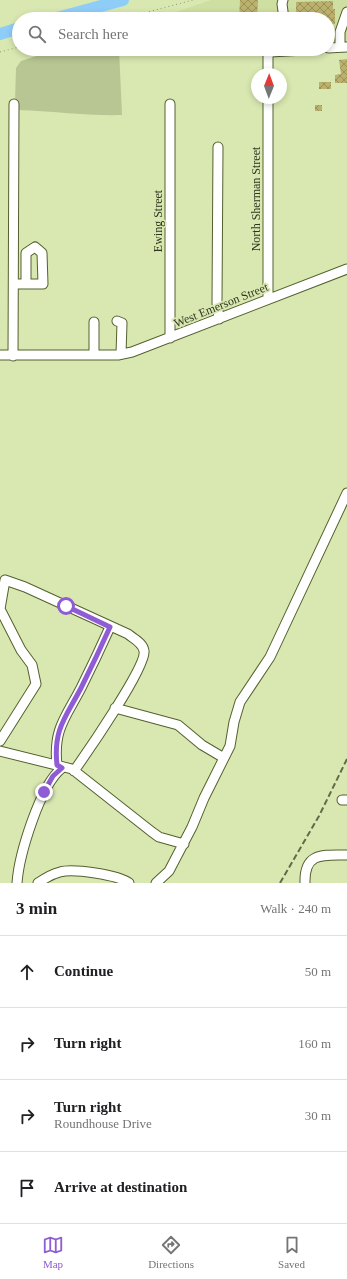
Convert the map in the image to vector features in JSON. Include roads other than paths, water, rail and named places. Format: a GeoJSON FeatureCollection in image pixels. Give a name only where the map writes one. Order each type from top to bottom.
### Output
{"type":"FeatureCollection","features":[{"type":"Feature","properties":{"kind":"street"},"geometry":{"type":"LineString","coordinates":[[283,0],[283,12]]}},
{"type":"Feature","properties":{"kind":"street"},"geometry":{"type":"LineString","coordinates":[[344,47],[340,32],[347,12]]}},
{"type":"Feature","properties":{"kind":"street"},"geometry":{"type":"LineString","coordinates":[[268,56],[268,68]]}},
{"type":"Feature","properties":{"kind":"street"},"geometry":{"type":"LineString","coordinates":[[13,356],[14,104]]}},
{"type":"Feature","properties":{"kind":"street","name":"Ewing Street"},"geometry":{"type":"LineString","coordinates":[[170,104],[170,338]]}},
{"type":"Feature","properties":{"kind":"street","name":"North Sherman Street"},"geometry":{"type":"LineString","coordinates":[[268,104],[268,299]]}},
{"type":"Feature","properties":{"kind":"street"},"geometry":{"type":"LineString","coordinates":[[218,147],[217,303],[220,319]]}},
{"type":"Feature","properties":{"kind":"street","name":"West Emerson Street"},"geometry":{"type":"LineString","coordinates":[[0,355],[98,355],[132,352],[347,270]]}},
{"type":"Feature","properties":{"kind":"street"},"geometry":{"type":"LineString","coordinates":[[14,284],[26,284]]}},
{"type":"Feature","properties":{"kind":"street"},"geometry":{"type":"LineString","coordinates":[[117,321],[122,323],[121,354]]}},
{"type":"Feature","properties":{"kind":"street"},"geometry":{"type":"LineString","coordinates":[[94,322],[98,355]]}},
{"type":"Feature","properties":{"kind":"street"},"geometry":{"type":"LineString","coordinates":[[156,883],[169,871],[184,844],[230,746],[234,722],[240,702],[270,657],[347,493]]}},
{"type":"Feature","properties":{"kind":"street"},"geometry":{"type":"LineString","coordinates":[[0,741],[36,684],[32,664],[21,650],[0,609],[5,580],[24,587],[128,634],[142,644],[144,660],[74,771]]}},
{"type":"Feature","properties":{"kind":"street"},"geometry":{"type":"LineString","coordinates":[[60,766],[55,750],[58,733],[64,715],[77,696],[110,627]]}},
{"type":"Feature","properties":{"kind":"street"},"geometry":{"type":"LineString","coordinates":[[115,708],[178,725],[202,745],[224,758]]}},
{"type":"Feature","properties":{"kind":"street"},"geometry":{"type":"LineString","coordinates":[[0,751],[74,771],[159,837],[184,844]]}},
{"type":"Feature","properties":{"kind":"street"},"geometry":{"type":"LineString","coordinates":[[16,883],[20,860],[44,792],[60,766]]}},
{"type":"Feature","properties":{"kind":"street"},"geometry":{"type":"LineString","coordinates":[[305,883],[306,868],[312,860],[323,855],[347,855]]}},
{"type":"Feature","properties":{"kind":"street"},"geometry":{"type":"LineString","coordinates":[[38,883],[50,875],[62,871],[109,876],[129,883]]}},
{"type":"Feature","properties":{"kind":"waterway"},"geometry":{"type":"LineString","coordinates":[[79,12],[123,0]]}},
{"type":"Feature","properties":{"kind":"waterway"},"geometry":{"type":"LineString","coordinates":[[0,34],[12,30]]}},
{"type":"Feature","properties":{"kind":"railway"},"geometry":{"type":"LineString","coordinates":[[280,883],[319,816],[347,759]]}}]}
